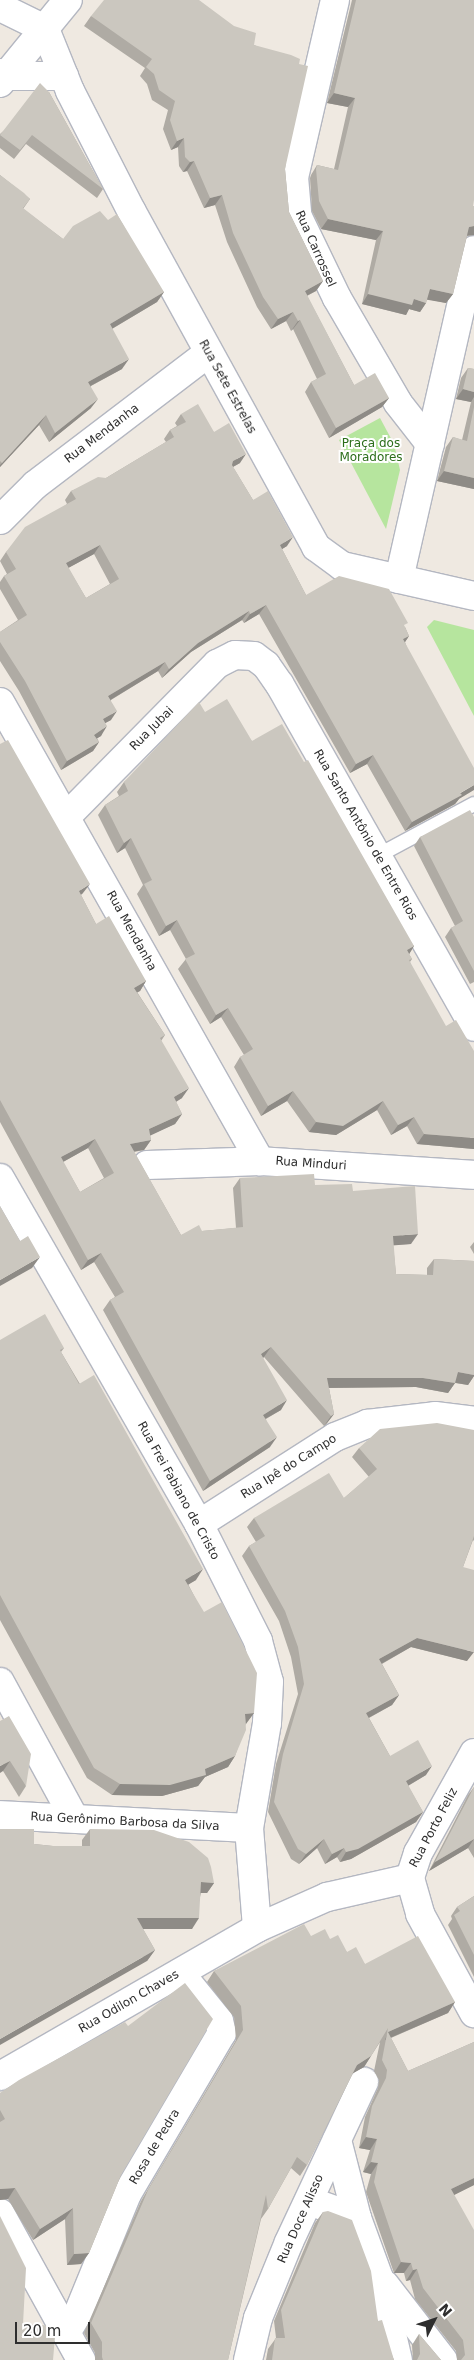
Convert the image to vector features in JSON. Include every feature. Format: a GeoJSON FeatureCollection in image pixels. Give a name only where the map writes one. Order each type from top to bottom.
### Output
{"type":"FeatureCollection","features":[{"type":"Feature","properties":{"kind":"street"},"geometry":{"type":"LineString","coordinates":[[2,78],[68,0]]}},
{"type":"Feature","properties":{"kind":"street","name":"Rua Carrossel"},"geometry":{"type":"LineString","coordinates":[[336,0],[294,177],[297,215],[337,298],[398,404],[430,444]]}},
{"type":"Feature","properties":{"kind":"street"},"geometry":{"type":"LineString","coordinates":[[0,7],[45,29]]}},
{"type":"Feature","properties":{"kind":"street","name":"Rua Sete Estrelas"},"geometry":{"type":"LineString","coordinates":[[45,29],[64,76],[132,212],[316,546],[342,566],[474,596]]}},
{"type":"Feature","properties":{"kind":"street"},"geometry":{"type":"LineString","coordinates":[[2,78],[64,76]]}},
{"type":"Feature","properties":{"kind":"street"},"geometry":{"type":"LineString","coordinates":[[399,579],[474,250]]}},
{"type":"Feature","properties":{"kind":"street","name":"Rua Mendanha"},"geometry":{"type":"LineString","coordinates":[[0,520],[35,486],[208,353]]}},
{"type":"Feature","properties":{"kind":"street","name":"Rua Jubai"},"geometry":{"type":"LineString","coordinates":[[67,816],[217,664],[245,654]]}},
{"type":"Feature","properties":{"kind":"street","name":"Rua Santo Antônio de Entre Rios"},"geometry":{"type":"LineString","coordinates":[[245,654],[266,665],[280,685],[474,1027]]}},
{"type":"Feature","properties":{"kind":"street","name":"Rua Mendanha"},"geometry":{"type":"LineString","coordinates":[[0,702],[67,816],[260,1161]]}},
{"type":"Feature","properties":{"kind":"street","name":"Rua Minduri"},"geometry":{"type":"LineString","coordinates":[[148,1165],[260,1161],[474,1175]]}},
{"type":"Feature","properties":{"kind":"street","name":"Rua Frei Fabiano de Cristo"},"geometry":{"type":"LineString","coordinates":[[0,1178],[199,1524],[258,1641],[269,1682],[268,1723],[249,1828],[257,1928]]}},
{"type":"Feature","properties":{"kind":"street","name":"Rua Ipê do Campo"},"geometry":{"type":"LineString","coordinates":[[199,1524],[335,1437],[366,1424],[435,1416],[474,1421]]}},
{"type":"Feature","properties":{"kind":"street"},"geometry":{"type":"LineString","coordinates":[[0,1682],[74,1818]]}},
{"type":"Feature","properties":{"kind":"street","name":"Rua Porto Feliz"},"geometry":{"type":"LineString","coordinates":[[410,1878],[418,1853],[474,1753]]}},
{"type":"Feature","properties":{"kind":"street","name":"Rua Gerônimo Barbosa da Silva"},"geometry":{"type":"LineString","coordinates":[[0,1815],[249,1828]]}},
{"type":"Feature","properties":{"kind":"street"},"geometry":{"type":"LineString","coordinates":[[410,1878],[420,1914],[474,2013]]}},
{"type":"Feature","properties":{"kind":"street","name":"Rua Odilon Chaves"},"geometry":{"type":"LineString","coordinates":[[0,2076],[257,1928],[327,1897],[410,1878]]}},
{"type":"Feature","properties":{"kind":"street","name":"Rosa de Pedra"},"geometry":{"type":"LineString","coordinates":[[66,2333],[79,2310],[127,2194],[222,2033],[219,2021],[180,1973]]}},
{"type":"Feature","properties":{"kind":"street","name":"Rua Doce Alisso"},"geometry":{"type":"LineString","coordinates":[[248,2360],[258,2318],[364,2082]]}},
{"type":"Feature","properties":{"kind":"street"},"geometry":{"type":"LineString","coordinates":[[337,2140],[357,2218],[379,2278],[398,2360]]}},
{"type":"Feature","properties":{"kind":"street"},"geometry":{"type":"LineString","coordinates":[[309,2201],[357,2218]]}},
{"type":"Feature","properties":{"kind":"street"},"geometry":{"type":"LineString","coordinates":[[0,2213],[81,2360]]}},
{"type":"Feature","properties":{"kind":"street"},"geometry":{"type":"LineString","coordinates":[[379,2278],[443,2360]]}},
{"type":"Feature","properties":{"kind":"lane"},"geometry":{"type":"LineString","coordinates":[[377,856],[474,804]]}},
{"type":"Feature","properties":{"kind":"green space","name":"Praça dos Moradores"},"geometry":{"type":"Polygon","coordinates":[[[380,418],[394,444],[400,470],[386,529],[339,440],[380,418]]]}},
{"type":"Feature","properties":{"kind":"green space"},"geometry":{"type":"Polygon","coordinates":[[[434,620],[474,630],[474,716],[427,627],[434,620]]]}},
{"type":"Feature","properties":{"kind":"building"},"geometry":{"type":"Polygon","coordinates":[[[104,0],[199,0],[234,26],[256,33],[254,45],[291,55],[300,59],[299,64],[308,66],[285,169],[289,212],[323,281],[305,291],[354,385],[375,373],[389,398],[336,428],[311,382],[326,374],[300,320],[298,321],[293,312],[278,319],[263,297],[233,233],[222,195],[210,198],[194,161],[190,162],[185,157],[184,138],[177,141],[170,120],[175,101],[159,90],[154,74],[146,67],[152,59],[91,16],[104,0]]]}},
{"type":"Feature","properties":{"kind":"building"},"geometry":{"type":"Polygon","coordinates":[[[356,0],[474,0],[474,226],[469,227],[453,294],[430,289],[426,303],[414,299],[412,305],[368,294],[383,231],[328,219],[319,201],[317,165],[338,170],[355,98],[334,93],[356,0]]]}},
{"type":"Feature","properties":{"kind":"building"},"geometry":{"type":"Polygon","coordinates":[[[40,83],[49,92],[103,189],[32,135],[20,150],[0,135],[40,83]]]}},
{"type":"Feature","properties":{"kind":"building"},"geometry":{"type":"Polygon","coordinates":[[[0,175],[30,199],[23,208],[63,239],[73,226],[100,211],[108,220],[117,214],[164,292],[110,324],[129,359],[88,382],[98,399],[55,433],[46,415],[2,463],[0,461],[0,175]]]}},
{"type":"Feature","properties":{"kind":"building"},"geometry":{"type":"Polygon","coordinates":[[[468,368],[474,369],[474,392],[463,389],[468,368]]]}},
{"type":"Feature","properties":{"kind":"building"},"geometry":{"type":"Polygon","coordinates":[[[198,404],[214,432],[229,423],[246,454],[233,461],[232,465],[253,500],[268,491],[293,537],[280,545],[306,595],[339,576],[389,589],[408,623],[404,625],[409,636],[403,639],[474,768],[474,785],[460,793],[462,795],[412,822],[373,755],[356,764],[266,605],[250,614],[249,611],[198,643],[169,669],[165,662],[108,696],[117,711],[103,719],[107,726],[94,735],[99,742],[67,761],[25,681],[0,642],[0,632],[27,615],[4,576],[16,569],[6,552],[25,527],[76,499],[71,491],[98,477],[106,478],[174,437],[170,430],[186,422],[181,414],[198,404]],[[100,545],[66,563],[86,598],[119,579],[100,545]]]}},
{"type":"Feature","properties":{"kind":"building"},"geometry":{"type":"Polygon","coordinates":[[[474,407],[474,478],[444,471],[453,437],[467,441],[474,407]]]}},
{"type":"Feature","properties":{"kind":"building"},"geometry":{"type":"Polygon","coordinates":[[[227,699],[252,741],[282,724],[304,762],[308,760],[414,946],[407,950],[412,959],[409,960],[446,1026],[456,1020],[474,1051],[474,1138],[424,1134],[414,1117],[398,1125],[383,1101],[343,1126],[316,1122],[293,1091],[268,1106],[240,1057],[253,1049],[228,1008],[216,1015],[185,959],[195,954],[177,920],[166,926],[144,884],[152,880],[131,838],[124,843],[105,805],[128,791],[124,782],[199,702],[205,712],[227,699]]]}},
{"type":"Feature","properties":{"kind":"building"},"geometry":{"type":"Polygon","coordinates":[[[8,740],[90,884],[79,891],[96,924],[109,916],[146,981],[134,988],[165,1035],[160,1038],[189,1088],[174,1097],[182,1114],[149,1129],[151,1140],[130,1144],[181,1235],[199,1225],[202,1231],[243,1227],[240,1178],[314,1174],[315,1185],[352,1184],[353,1191],[415,1186],[418,1234],[393,1236],[396,1274],[433,1275],[434,1259],[474,1261],[474,1375],[458,1372],[455,1383],[423,1378],[327,1378],[334,1414],[331,1416],[271,1347],[261,1354],[287,1400],[263,1415],[277,1437],[210,1481],[110,1300],[124,1292],[101,1253],[88,1260],[0,1100],[0,744],[8,740]],[[95,1139],[61,1157],[80,1192],[114,1173],[95,1139]]]}},
{"type":"Feature","properties":{"kind":"building"},"geometry":{"type":"Polygon","coordinates":[[[470,810],[474,817],[474,971],[451,928],[463,921],[420,837],[470,810]]]}},
{"type":"Feature","properties":{"kind":"building"},"geometry":{"type":"Polygon","coordinates":[[[0,1206],[20,1241],[28,1236],[40,1257],[0,1280],[0,1206]]]}},
{"type":"Feature","properties":{"kind":"building"},"geometry":{"type":"Polygon","coordinates":[[[45,1314],[64,1348],[60,1350],[79,1384],[94,1375],[203,1569],[185,1580],[204,1612],[222,1602],[257,1673],[254,1713],[245,1714],[246,1730],[235,1756],[205,1769],[206,1775],[170,1785],[120,1784],[94,1768],[0,1595],[0,1340],[45,1314]]]}},
{"type":"Feature","properties":{"kind":"building"},"geometry":{"type":"Polygon","coordinates":[[[437,1423],[474,1430],[474,1536],[463,1567],[474,1570],[474,1652],[417,1638],[379,1659],[399,1695],[366,1713],[390,1756],[418,1740],[432,1766],[406,1781],[423,1812],[358,1849],[346,1852],[344,1848],[332,1854],[324,1839],[306,1854],[298,1849],[274,1802],[283,1754],[304,1684],[298,1647],[285,1611],[249,1546],[265,1536],[254,1518],[329,1473],[344,1498],[377,1469],[359,1448],[380,1429],[437,1423]]]}},
{"type":"Feature","properties":{"kind":"building"},"geometry":{"type":"Polygon","coordinates":[[[9,1716],[31,1754],[26,1786],[10,1761],[0,1766],[0,1721],[9,1716]]]}},
{"type":"Feature","properties":{"kind":"building"},"geometry":{"type":"Polygon","coordinates":[[[474,1787],[474,1839],[435,1862],[474,1787]]]}},
{"type":"Feature","properties":{"kind":"building"},"geometry":{"type":"Polygon","coordinates":[[[0,1829],[34,1829],[34,1844],[53,1846],[90,1846],[90,1829],[154,1830],[189,1842],[208,1858],[214,1883],[201,1882],[199,1918],[137,1918],[155,1950],[0,2039],[0,1829]]]}},
{"type":"Feature","properties":{"kind":"building"},"geometry":{"type":"Polygon","coordinates":[[[474,1896],[474,1955],[454,1915],[460,1911],[457,1907],[474,1896]]]}},
{"type":"Feature","properties":{"kind":"building"},"geometry":{"type":"Polygon","coordinates":[[[304,1924],[311,1936],[325,1929],[330,1939],[338,1935],[347,1952],[356,1947],[365,1964],[418,1936],[455,2002],[388,2032],[408,2071],[474,2042],[474,2178],[451,2189],[474,2230],[474,2360],[461,2360],[465,2355],[463,2340],[423,2288],[417,2269],[413,2270],[411,2263],[401,2262],[374,2182],[378,2163],[371,2162],[377,2139],[366,2137],[372,2106],[386,2078],[387,2070],[382,2060],[388,2028],[371,2056],[357,2065],[307,2165],[297,2157],[268,2209],[266,2195],[228,2360],[103,2360],[102,2342],[91,2323],[148,2190],[243,2030],[241,2006],[214,1971],[304,1924]]]}},
{"type":"Feature","properties":{"kind":"building"},"geometry":{"type":"Polygon","coordinates":[[[185,1983],[213,2019],[121,2175],[89,2253],[74,2254],[73,2208],[40,2229],[15,2188],[0,2189],[0,2122],[5,2119],[0,2110],[0,2093],[19,2080],[125,2022],[128,2026],[185,1983]]]}},
{"type":"Feature","properties":{"kind":"building"},"geometry":{"type":"Polygon","coordinates":[[[328,2211],[352,2220],[371,2271],[378,2321],[382,2320],[394,2360],[272,2360],[275,2338],[285,2338],[281,2310],[323,2212],[328,2211]]]}},
{"type":"Feature","properties":{"kind":"building"},"geometry":{"type":"Polygon","coordinates":[[[0,2216],[26,2268],[23,2324],[56,2326],[53,2360],[0,2360],[0,2216]]]}},
{"type":"Feature","properties":{"kind":"building"},"geometry":{"type":"Polygon","coordinates":[[[419,2334],[441,2360],[417,2360],[420,2354],[419,2334]]]}}]}
